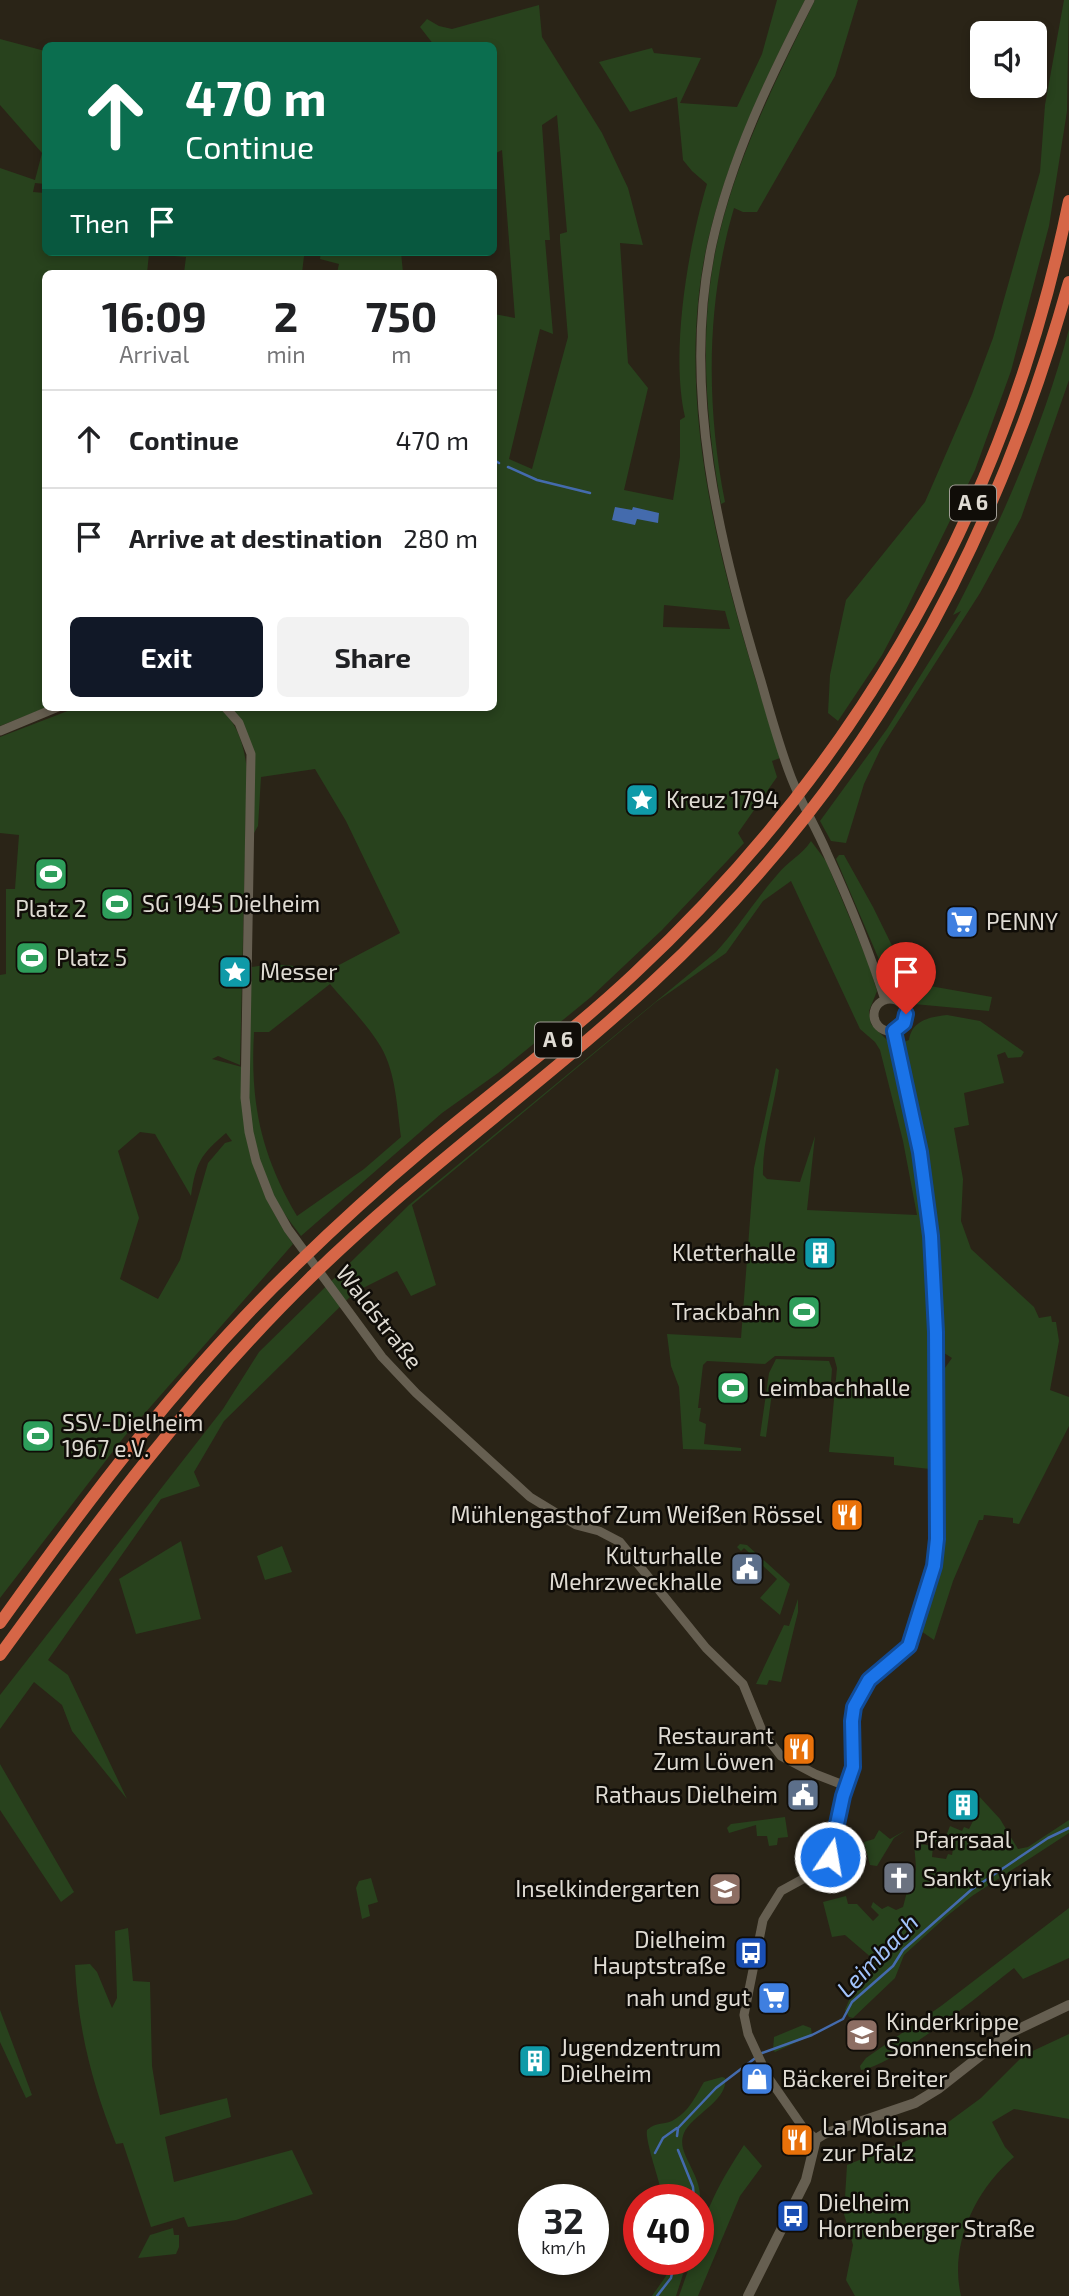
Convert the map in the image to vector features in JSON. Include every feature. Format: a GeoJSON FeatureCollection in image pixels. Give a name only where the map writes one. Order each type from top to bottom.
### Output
{"type":"FeatureCollection","features":[{"type":"Feature","properties":{"kind":"highway","name":"A 6"},"geometry":{"type":"LineString","coordinates":[[0,1623],[144,1433],[212,1352],[296,1265],[424,1149],[635,974],[730,878],[813,776],[865,703],[889,663],[963,526],[1020,386],[1053,274],[1069,201]]}},
{"type":"Feature","properties":{"kind":"highway","name":"A 6"},"geometry":{"type":"LineString","coordinates":[[0,1655],[160,1443],[252,1337],[322,1266],[437,1164],[641,994],[716,921],[822,797],[856,752],[905,674],[979,534],[1025,420],[1069,282]]}},
{"type":"Feature","properties":{"kind":"main road"},"geometry":{"type":"LineString","coordinates":[[748,2296],[806,2180],[816,2139],[915,2103],[938,2089],[1008,2034],[1069,2005]]}},
{"type":"Feature","properties":{"kind":"street"},"geometry":{"type":"LineString","coordinates":[[810,0],[750,126],[723,198],[712,246],[702,327],[704,415],[718,509],[731,571],[776,730],[791,777],[856,920],[885,1000]]}},
{"type":"Feature","properties":{"kind":"street"},"geometry":{"type":"LineString","coordinates":[[0,731],[48,711]]}},
{"type":"Feature","properties":{"kind":"street","name":"Waldstraße"},"geometry":{"type":"LineString","coordinates":[[228,711],[239,723],[251,754],[245,1063],[249,1132],[261,1177],[288,1229],[382,1357],[416,1394],[530,1497],[576,1525],[599,1531],[620,1542],[706,1648],[743,1684],[764,1733],[781,1756],[846,1786]]}},
{"type":"Feature","properties":{"kind":"street"},"geometry":{"type":"LineString","coordinates":[[885,1000],[894,1000],[905,1009],[904,1023],[894,1031],[879,1027],[874,1017],[877,1007],[885,1000]]}},
{"type":"Feature","properties":{"kind":"street"},"geometry":{"type":"LineString","coordinates":[[816,2139],[797,2119],[762,2065],[754,2049],[744,2015],[763,1920],[781,1891],[827,1863],[853,1767],[854,1707],[869,1680],[909,1646],[934,1566],[937,1518],[936,1332],[927,1201],[920,1152],[894,1031]]}},
{"type":"Feature","properties":{"kind":"green space"},"geometry":{"type":"Polygon","coordinates":[[[777,0],[805,0],[749,117],[726,178],[708,240],[698,305],[696,371],[700,437],[710,503],[742,632],[780,758],[772,761],[777,777],[738,833],[744,843],[662,930],[591,997],[498,1073],[442,1113],[301,1236],[269,1187],[253,1134],[248,1078],[251,967],[294,966],[318,976],[400,933],[346,821],[315,769],[261,777],[258,826],[254,833],[254,760],[231,711],[497,711],[497,315],[515,318],[502,150],[497,152],[497,42],[432,42],[420,27],[427,19],[452,29],[539,5],[542,37],[602,133],[628,188],[643,245],[620,243],[628,363],[648,388],[624,490],[673,500],[680,457],[680,420],[685,417],[679,362],[683,300],[693,238],[707,184],[683,160],[677,97],[630,112],[599,62],[652,48],[654,53],[701,58],[680,103],[737,107],[762,54],[777,0]],[[557,115],[542,125],[550,240],[545,240],[553,334],[540,329],[509,459],[532,469],[568,337],[560,241],[560,234],[567,232],[557,115]],[[664,605],[663,627],[730,629],[725,611],[664,605]],[[330,984],[269,1032],[254,1032],[254,1082],[260,1128],[275,1171],[297,1216],[364,1169],[401,1137],[395,1091],[386,1057],[363,1022],[330,984]]]}},
{"type":"Feature","properties":{"kind":"green space"},"geometry":{"type":"Polygon","coordinates":[[[815,0],[858,0],[835,76],[757,212],[743,212],[734,208],[718,281],[712,392],[714,429],[725,502],[721,504],[711,438],[706,370],[712,268],[727,204],[748,144],[815,0]]]}},
{"type":"Feature","properties":{"kind":"green space"},"geometry":{"type":"Polygon","coordinates":[[[1064,0],[1069,0],[1067,111],[1049,226],[1011,371],[975,470],[906,610],[882,655],[838,721],[828,713],[830,675],[846,600],[925,502],[972,394],[993,338],[1040,172],[1047,94],[1064,0]]]}},
{"type":"Feature","properties":{"kind":"green space"},"geometry":{"type":"Polygon","coordinates":[[[0,39],[42,50],[42,153],[0,105],[0,39]]]}},
{"type":"Feature","properties":{"kind":"green space"},"geometry":{"type":"Polygon","coordinates":[[[42,153],[42,184],[35,183],[33,192],[42,193],[42,256],[149,256],[147,270],[42,270],[42,709],[0,726],[0,168],[35,180],[42,153]]]}},
{"type":"Feature","properties":{"kind":"green space"},"geometry":{"type":"Polygon","coordinates":[[[174,256],[304,256],[302,270],[184,270],[186,257],[174,256]]]}},
{"type":"Feature","properties":{"kind":"green space"},"geometry":{"type":"Polygon","coordinates":[[[320,256],[401,256],[403,270],[338,270],[339,264],[320,259],[320,256]]]}},
{"type":"Feature","properties":{"kind":"green space"},"geometry":{"type":"Polygon","coordinates":[[[1069,329],[1069,380],[1021,518],[980,593],[881,748],[864,784],[846,843],[831,841],[820,821],[887,729],[961,611],[953,615],[1019,475],[1047,403],[1069,329]]]}},
{"type":"Feature","properties":{"kind":"green space"},"geometry":{"type":"Polygon","coordinates":[[[68,711],[224,711],[231,720],[242,743],[247,769],[240,1065],[218,1056],[212,1059],[242,1067],[243,1116],[252,1160],[268,1202],[293,1244],[124,1437],[0,1598],[0,975],[6,974],[6,889],[15,889],[19,835],[0,833],[0,737],[68,711]],[[140,1132],[118,1151],[139,1218],[120,1279],[158,1299],[180,1260],[208,1163],[225,1143],[232,1141],[226,1133],[210,1147],[197,1167],[191,1196],[155,1134],[140,1132]]]}},
{"type":"Feature","properties":{"kind":"green space"},"geometry":{"type":"Polygon","coordinates":[[[811,841],[826,861],[868,962],[877,991],[869,1011],[871,1024],[890,1043],[909,1122],[925,1239],[930,1360],[935,1362],[937,1442],[932,1446],[930,1469],[894,1465],[894,1457],[829,1452],[837,1368],[834,1357],[775,1356],[765,1364],[707,1361],[703,1365],[698,1408],[701,1408],[699,1421],[706,1424],[704,1444],[741,1448],[741,1451],[683,1449],[679,1387],[671,1366],[667,1334],[741,1338],[754,1168],[776,1068],[779,1070],[763,1175],[767,1179],[800,1182],[815,1136],[807,1210],[917,1215],[903,1141],[880,1050],[860,1029],[791,881],[763,901],[726,953],[656,1002],[412,1205],[436,1285],[411,1296],[397,1271],[355,1292],[224,1421],[194,1472],[200,1486],[161,1499],[48,1660],[68,1675],[127,1799],[72,1731],[62,1705],[34,1682],[0,1729],[0,1695],[223,1409],[259,1352],[409,1205],[716,952],[777,875],[811,841]]]}},
{"type":"Feature","properties":{"kind":"green space"},"geometry":{"type":"Polygon","coordinates":[[[839,855],[844,855],[906,974],[930,986],[992,997],[989,1011],[914,1004],[892,990],[836,859],[839,855]]]}},
{"type":"Feature","properties":{"kind":"green space"},"geometry":{"type":"Polygon","coordinates":[[[947,1015],[980,1021],[1024,1052],[1021,1057],[1008,1058],[1005,1052],[997,1055],[1004,1083],[964,1093],[969,1125],[954,1128],[963,1179],[961,1221],[971,1249],[1034,1307],[1039,1318],[1051,1316],[1052,1322],[1056,1322],[1059,1341],[1050,1390],[1069,1397],[1069,1426],[1019,1524],[1013,1523],[1013,1518],[984,1515],[983,1520],[979,1520],[953,1581],[934,1640],[921,1631],[940,1503],[942,1372],[952,1358],[941,1351],[932,1191],[904,1042],[909,1040],[918,1024],[947,1015]]]}},
{"type":"Feature","properties":{"kind":"green space"},"geometry":{"type":"Polygon","coordinates":[[[776,1359],[829,1361],[832,1369],[830,1396],[825,1398],[772,1393],[766,1437],[760,1436],[769,1373],[776,1359]]]}},
{"type":"Feature","properties":{"kind":"green space"},"geometry":{"type":"Polygon","coordinates":[[[181,1541],[201,1619],[136,1634],[119,1579],[181,1541]]]}},
{"type":"Feature","properties":{"kind":"green space"},"geometry":{"type":"Polygon","coordinates":[[[740,1544],[747,1545],[790,1584],[780,1615],[760,1598],[777,1579],[744,1548],[741,1551],[737,1547],[740,1544]]]}},
{"type":"Feature","properties":{"kind":"green space"},"geometry":{"type":"Polygon","coordinates":[[[282,1546],[292,1572],[265,1580],[257,1556],[282,1546]]]}},
{"type":"Feature","properties":{"kind":"green space"},"geometry":{"type":"Polygon","coordinates":[[[798,1599],[798,1612],[781,1682],[769,1680],[767,1685],[756,1684],[784,1625],[789,1626],[798,1599]]]}},
{"type":"Feature","properties":{"kind":"green space"},"geometry":{"type":"Polygon","coordinates":[[[0,1764],[74,1892],[61,1902],[0,1810],[0,1764]]]}},
{"type":"Feature","properties":{"kind":"green space"},"geometry":{"type":"Polygon","coordinates":[[[977,1794],[1000,1819],[1018,1849],[1028,1847],[1069,1820],[1069,1833],[972,1896],[947,1916],[904,1955],[895,1978],[853,2018],[849,2017],[845,2010],[853,1991],[871,1973],[873,1959],[845,1935],[832,1937],[823,1902],[846,1896],[848,1904],[857,1904],[873,1921],[879,1915],[871,1907],[873,1902],[882,1909],[888,1906],[896,1910],[903,1907],[908,1888],[913,1888],[916,1867],[914,1843],[933,1846],[932,1857],[946,1859],[948,1854],[952,1855],[954,1842],[945,1840],[944,1845],[918,1840],[916,1830],[938,1838],[940,1834],[946,1836],[950,1826],[962,1831],[964,1827],[969,1829],[974,1819],[969,1812],[977,1794]]]}},
{"type":"Feature","properties":{"kind":"green space"},"geometry":{"type":"Polygon","coordinates":[[[785,1817],[788,1837],[778,1838],[777,1845],[769,1846],[767,1836],[757,1836],[756,1825],[729,1833],[727,1828],[731,1824],[785,1817]]]}},
{"type":"Feature","properties":{"kind":"green space"},"geometry":{"type":"Polygon","coordinates":[[[879,1830],[890,1839],[906,1830],[894,1838],[877,1866],[870,1865],[864,1842],[874,1839],[879,1830]]]}},
{"type":"Feature","properties":{"kind":"green space"},"geometry":{"type":"Polygon","coordinates":[[[371,1878],[378,1902],[368,1905],[370,1916],[362,1919],[356,1888],[359,1881],[371,1878]]]}},
{"type":"Feature","properties":{"kind":"green space"},"geometry":{"type":"Polygon","coordinates":[[[1069,1908],[1069,1958],[1023,1979],[1014,1968],[917,2042],[876,2065],[861,2070],[860,2066],[866,2058],[941,2006],[1069,1908]]]}},
{"type":"Feature","properties":{"kind":"green space"},"geometry":{"type":"Polygon","coordinates":[[[128,1928],[133,1981],[150,1982],[152,2066],[160,2115],[227,2098],[231,2117],[165,2137],[174,2182],[292,2150],[313,2194],[236,2220],[188,2227],[184,2217],[151,2227],[123,2143],[116,2144],[100,2099],[83,2034],[75,1965],[90,1964],[97,1972],[112,2008],[117,1998],[115,1931],[128,1928]]]}},
{"type":"Feature","properties":{"kind":"green space"},"geometry":{"type":"Polygon","coordinates":[[[0,2010],[32,2095],[26,2098],[0,2042],[0,2010]]]}},
{"type":"Feature","properties":{"kind":"green space"},"geometry":{"type":"Polygon","coordinates":[[[803,2025],[811,2028],[812,2035],[775,2052],[773,2050],[774,2037],[803,2025]]]}},
{"type":"Feature","properties":{"kind":"green space"},"geometry":{"type":"Polygon","coordinates":[[[1069,2034],[1069,2119],[1014,2109],[992,2122],[1005,2147],[1014,2157],[988,2185],[968,2220],[959,2257],[961,2296],[855,2296],[846,2280],[853,2245],[844,2214],[847,2165],[943,2126],[981,2098],[1024,2055],[1069,2034]]]}},
{"type":"Feature","properties":{"kind":"green space"},"geometry":{"type":"Polygon","coordinates":[[[725,2078],[725,2086],[716,2100],[684,2133],[684,2150],[698,2184],[659,2184],[649,2149],[647,2130],[672,2121],[683,2113],[704,2082],[725,2078]]]}},
{"type":"Feature","properties":{"kind":"green space"},"geometry":{"type":"Polygon","coordinates":[[[744,2145],[762,2166],[740,2196],[714,2258],[714,2197],[744,2145]]]}},
{"type":"Feature","properties":{"kind":"green space"},"geometry":{"type":"Polygon","coordinates":[[[173,2228],[174,2235],[179,2235],[176,2254],[138,2258],[150,2235],[173,2228]]]}},
{"type":"Feature","properties":{"kind":"green space"},"geometry":{"type":"Polygon","coordinates":[[[683,2275],[676,2296],[652,2296],[666,2276],[683,2275]]]}},
{"type":"Feature","properties":{"kind":"green space"},"geometry":{"type":"Polygon","coordinates":[[[686,2275],[707,2275],[698,2296],[679,2296],[686,2275]]]}},
{"type":"Feature","properties":{"kind":"water"},"geometry":{"type":"Polygon","coordinates":[[[615,507],[632,510],[633,507],[659,513],[658,523],[637,519],[635,525],[612,520],[615,507]]]}},
{"type":"Feature","properties":{"kind":"waterway"},"geometry":{"type":"LineString","coordinates":[[508,467],[537,480],[590,493]]}},
{"type":"Feature","properties":{"kind":"waterway","name":"Leimbach"},"geometry":{"type":"LineString","coordinates":[[677,2136],[678,2128],[716,2088],[762,2053],[812,2035],[843,2019],[852,2002],[893,1966],[903,1950],[971,1890],[1048,1838],[1069,1828]]}},
{"type":"Feature","properties":{"kind":"waterway","name":"Leimbach"},"geometry":{"type":"LineString","coordinates":[[655,2153],[663,2138],[677,2128]]}},
{"type":"Feature","properties":{"kind":"waterway","name":"Leimbach"},"geometry":{"type":"LineString","coordinates":[[678,2150],[692,2184]]}},
{"type":"Feature","properties":{"kind":"waterway","name":"Leimbach"},"geometry":{"type":"LineString","coordinates":[[657,2296],[672,2275]]}},
{"type":"Feature","properties":{"kind":"place","name":"Kreuz 1794"},"geometry":{"type":"Point","coordinates":[642,800]}},
{"type":"Feature","properties":{"kind":"place","name":"Platz 2"},"geometry":{"type":"Point","coordinates":[51,874]}},
{"type":"Feature","properties":{"kind":"place","name":"SG 1945 Dielheim"},"geometry":{"type":"Point","coordinates":[117,904]}},
{"type":"Feature","properties":{"kind":"place","name":"PENNY"},"geometry":{"type":"Point","coordinates":[962,922]}},
{"type":"Feature","properties":{"kind":"place","name":"Platz 5"},"geometry":{"type":"Point","coordinates":[32,958]}},
{"type":"Feature","properties":{"kind":"place","name":"Messer"},"geometry":{"type":"Point","coordinates":[235,972]}},
{"type":"Feature","properties":{"kind":"place","name":"Kletterhalle"},"geometry":{"type":"Point","coordinates":[820,1253]}},
{"type":"Feature","properties":{"kind":"place","name":"Trackbahn"},"geometry":{"type":"Point","coordinates":[804,1312]}},
{"type":"Feature","properties":{"kind":"place","name":"Leimbachhalle"},"geometry":{"type":"Point","coordinates":[733,1388]}},
{"type":"Feature","properties":{"kind":"place","name":"SSV-Dielheim 1967 e.V."},"geometry":{"type":"Point","coordinates":[38,1436]}},
{"type":"Feature","properties":{"kind":"place","name":"Mühlengasthof Zum Weißen Rössel"},"geometry":{"type":"Point","coordinates":[847,1515]}},
{"type":"Feature","properties":{"kind":"place","name":"Kulturhalle Mehrzweckhalle"},"geometry":{"type":"Point","coordinates":[747,1569]}},
{"type":"Feature","properties":{"kind":"place","name":"Restaurant Zum Löwen"},"geometry":{"type":"Point","coordinates":[799,1749]}},
{"type":"Feature","properties":{"kind":"place","name":"Rathaus Dielheim"},"geometry":{"type":"Point","coordinates":[803,1795]}},
{"type":"Feature","properties":{"kind":"place","name":"Pfarrsaal"},"geometry":{"type":"Point","coordinates":[963,1805]}},
{"type":"Feature","properties":{"kind":"place","name":"Sankt Cyriak"},"geometry":{"type":"Point","coordinates":[899,1878]}},
{"type":"Feature","properties":{"kind":"place","name":"Inselkindergarten"},"geometry":{"type":"Point","coordinates":[725,1889]}},
{"type":"Feature","properties":{"kind":"place","name":"Dielheim Hauptstraße"},"geometry":{"type":"Point","coordinates":[751,1953]}},
{"type":"Feature","properties":{"kind":"place","name":"nah und gut"},"geometry":{"type":"Point","coordinates":[774,1998]}},
{"type":"Feature","properties":{"kind":"place","name":"Kinderkrippe Sonnenschein"},"geometry":{"type":"Point","coordinates":[862,2035]}},
{"type":"Feature","properties":{"kind":"place","name":"Jugendzentrum Dielheim"},"geometry":{"type":"Point","coordinates":[535,2061]}},
{"type":"Feature","properties":{"kind":"place","name":"Bäckerei Breiter"},"geometry":{"type":"Point","coordinates":[757,2079]}},
{"type":"Feature","properties":{"kind":"place","name":"La Molisana zur Pfalz"},"geometry":{"type":"Point","coordinates":[797,2140]}},
{"type":"Feature","properties":{"kind":"place","name":"Dielheim Horrenberger Straße"},"geometry":{"type":"Point","coordinates":[793,2216]}},
{"type":"Feature","properties":{"kind":"route"},"geometry":{"type":"LineString","coordinates":[[830,1857],[843,1796],[853,1767],[854,1707],[869,1680],[904,1652],[914,1637],[934,1566],[937,1539],[936,1332],[931,1236],[920,1152],[894,1031],[904,1023],[906,1014]]}}]}
